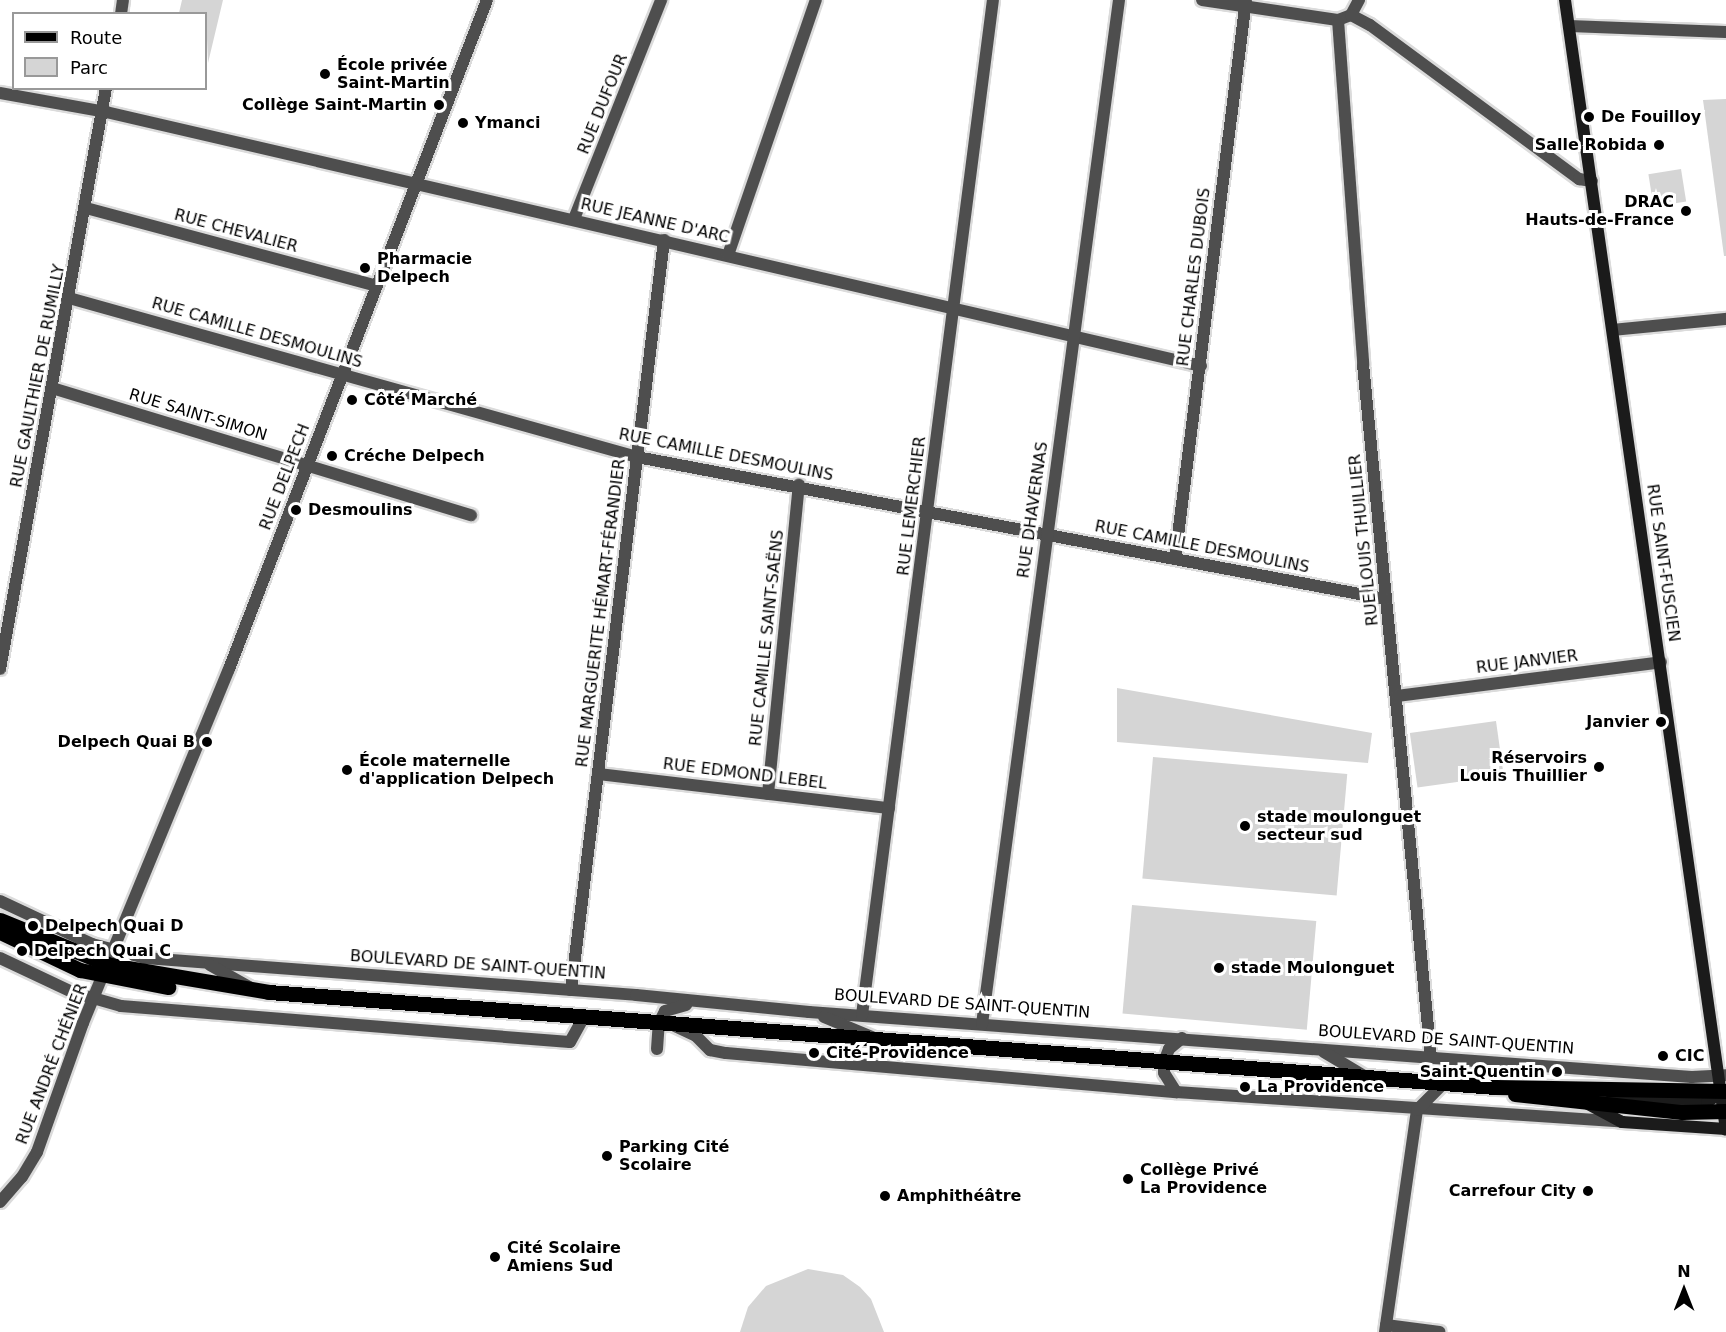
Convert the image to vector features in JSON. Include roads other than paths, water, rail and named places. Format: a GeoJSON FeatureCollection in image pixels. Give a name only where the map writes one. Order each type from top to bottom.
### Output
{"type":"FeatureCollection","features":[{"type":"Feature","properties":{"kind":"main road","name":"RUE SAINT-FUSCIEN"},"geometry":{"type":"LineString","coordinates":[[1565,0],[1722,1076],[1726,1130]]}},
{"type":"Feature","properties":{"kind":"main road"},"geometry":{"type":"LineString","coordinates":[[0,920],[110,965]]}},
{"type":"Feature","properties":{"kind":"main road"},"geometry":{"type":"LineString","coordinates":[[0,932],[72,966],[110,965]]}},
{"type":"Feature","properties":{"kind":"main road","name":"BOULEVARD DE SAINT-QUENTIN"},"geometry":{"type":"LineString","coordinates":[[110,965],[142,973],[269,992],[584,1017],[1495,1087],[1560,1085],[1724,1091]]}},
{"type":"Feature","properties":{"kind":"main road","name":"BOULEVARD DE SAINT-QUENTIN"},"geometry":{"type":"LineString","coordinates":[[110,965],[242,995],[269,992]]}},
{"type":"Feature","properties":{"kind":"main road","name":"BOULEVARD DE SAINT-QUENTIN"},"geometry":{"type":"LineString","coordinates":[[1495,1087],[1516,1094],[1682,1112],[1725,1110]]}},
{"type":"Feature","properties":{"kind":"main road"},"geometry":{"type":"LineString","coordinates":[[1581,1101],[1596,1096],[1707,1102],[1724,1091]]}},
{"type":"Feature","properties":{"kind":"main road"},"geometry":{"type":"LineString","coordinates":[[1581,1101],[1622,1122],[1726,1130]]}},
{"type":"Feature","properties":{"kind":"street","name":"RUE DELPECH"},"geometry":{"type":"LineString","coordinates":[[110,965],[308,466],[487,0]]}},
{"type":"Feature","properties":{"kind":"street","name":"RUE DUFOUR"},"geometry":{"type":"LineString","coordinates":[[574,219],[662,0]]}},
{"type":"Feature","properties":{"kind":"street"},"geometry":{"type":"LineString","coordinates":[[728,255],[816,0]]}},
{"type":"Feature","properties":{"kind":"street","name":"RUE LEMERCHIER"},"geometry":{"type":"LineString","coordinates":[[862,1015],[993,0]]}},
{"type":"Feature","properties":{"kind":"street","name":"RUE DHAVERNAS"},"geometry":{"type":"LineString","coordinates":[[982,1024],[1119,0]]}},
{"type":"Feature","properties":{"kind":"street"},"geometry":{"type":"LineString","coordinates":[[1202,0],[1245,3],[1338,20],[1351,15],[1359,0]]}},
{"type":"Feature","properties":{"kind":"street","name":"RUE CHARLES DUBOIS"},"geometry":{"type":"LineString","coordinates":[[1175,559],[1245,3]]}},
{"type":"Feature","properties":{"kind":"street"},"geometry":{"type":"LineString","coordinates":[[1351,15],[1371,25],[1580,179],[1592,181]]}},
{"type":"Feature","properties":{"kind":"street","name":"RUE LOUIS THUILLIER"},"geometry":{"type":"LineString","coordinates":[[1338,20],[1354,260],[1431,1057]]}},
{"type":"Feature","properties":{"kind":"street"},"geometry":{"type":"LineString","coordinates":[[1569,26],[1726,32]]}},
{"type":"Feature","properties":{"kind":"street","name":"RUE GAULTHIER DE RUMILLY"},"geometry":{"type":"LineString","coordinates":[[0,669],[86,208],[106,90]]}},
{"type":"Feature","properties":{"kind":"street","name":"RUE JEANNE D'ARC"},"geometry":{"type":"LineString","coordinates":[[0,93],[102,111],[1201,366]]}},
{"type":"Feature","properties":{"kind":"street","name":"RUE CHEVALIER"},"geometry":{"type":"LineString","coordinates":[[86,208],[377,286]]}},
{"type":"Feature","properties":{"kind":"street","name":"RUE MARGUERITE HÉMART-FÉRANDIER"},"geometry":{"type":"LineString","coordinates":[[571,990],[664,240]]}},
{"type":"Feature","properties":{"kind":"street","name":"RUE CAMILLE DESMOULINS"},"geometry":{"type":"LineString","coordinates":[[69,298],[637,457],[799,485],[1047,535],[1386,599]]}},
{"type":"Feature","properties":{"kind":"street"},"geometry":{"type":"LineString","coordinates":[[1613,330],[1726,318]]}},
{"type":"Feature","properties":{"kind":"street","name":"RUE SAINT-SIMON"},"geometry":{"type":"LineString","coordinates":[[52,388],[471,515]]}},
{"type":"Feature","properties":{"kind":"street","name":"RUE CAMILLE SAINT-SAËNS"},"geometry":{"type":"LineString","coordinates":[[768,794],[799,485]]}},
{"type":"Feature","properties":{"kind":"street","name":"RUE JANVIER"},"geometry":{"type":"LineString","coordinates":[[1397,696],[1661,662]]}},
{"type":"Feature","properties":{"kind":"street","name":"RUE EDMOND LEBEL"},"geometry":{"type":"LineString","coordinates":[[598,774],[889,808]]}},
{"type":"Feature","properties":{"kind":"street"},"geometry":{"type":"LineString","coordinates":[[0,901],[110,965]]}},
{"type":"Feature","properties":{"kind":"street"},"geometry":{"type":"LineString","coordinates":[[0,958],[93,1000],[133,1007],[570,1042],[584,1017]]}},
{"type":"Feature","properties":{"kind":"street","name":"BOULEVARD DE SAINT-QUENTIN"},"geometry":{"type":"LineString","coordinates":[[203,962],[250,988]]}},
{"type":"Feature","properties":{"kind":"street","name":"BOULEVARD DE SAINT-QUENTIN"},"geometry":{"type":"LineString","coordinates":[[110,965],[203,962],[571,990],[696,1004],[1722,1076]]}},
{"type":"Feature","properties":{"kind":"street","name":"RUE ANDRÉ CHÉNIER"},"geometry":{"type":"LineString","coordinates":[[0,1202],[22,1177],[37,1152],[93,1000],[110,965]]}},
{"type":"Feature","properties":{"kind":"street"},"geometry":{"type":"LineString","coordinates":[[657,1049],[666,1011],[696,1004]]}},
{"type":"Feature","properties":{"kind":"street"},"geometry":{"type":"LineString","coordinates":[[809,1012],[879,1040]]}},
{"type":"Feature","properties":{"kind":"street","name":"BOULEVARD DE SAINT-QUENTIN"},"geometry":{"type":"LineString","coordinates":[[665,1023],[696,1036],[710,1050],[726,1053],[1176,1092],[1622,1122]]}},
{"type":"Feature","properties":{"kind":"street"},"geometry":{"type":"LineString","coordinates":[[1176,1092],[1164,1073],[1164,1062],[1169,1049],[1182,1038]]}},
{"type":"Feature","properties":{"kind":"street"},"geometry":{"type":"LineString","coordinates":[[1315,1048],[1367,1077]]}},
{"type":"Feature","properties":{"kind":"street"},"geometry":{"type":"LineString","coordinates":[[1440,1332],[1386,1329],[1417,1110],[1444,1083]]}},
{"type":"Feature","properties":{"kind":"place","name":"École privée Saint-Martin"},"geometry":{"type":"Point","coordinates":[325,74]}},
{"type":"Feature","properties":{"kind":"place","name":"Collège Saint-Martin"},"geometry":{"type":"Point","coordinates":[439,105]}},
{"type":"Feature","properties":{"kind":"place","name":"De Fouilloy"},"geometry":{"type":"Point","coordinates":[1589,117]}},
{"type":"Feature","properties":{"kind":"place","name":"Ymanci"},"geometry":{"type":"Point","coordinates":[463,123]}},
{"type":"Feature","properties":{"kind":"place","name":"Salle Robida"},"geometry":{"type":"Point","coordinates":[1659,145]}},
{"type":"Feature","properties":{"kind":"place","name":"DRAC Hauts-de-France"},"geometry":{"type":"Point","coordinates":[1686,211]}},
{"type":"Feature","properties":{"kind":"place","name":"Pharmacie Delpech"},"geometry":{"type":"Point","coordinates":[365,268]}},
{"type":"Feature","properties":{"kind":"place","name":"Côté Marché"},"geometry":{"type":"Point","coordinates":[352,400]}},
{"type":"Feature","properties":{"kind":"place","name":"Créche Delpech"},"geometry":{"type":"Point","coordinates":[332,456]}},
{"type":"Feature","properties":{"kind":"place","name":"Desmoulins"},"geometry":{"type":"Point","coordinates":[296,510]}},
{"type":"Feature","properties":{"kind":"place","name":"Janvier"},"geometry":{"type":"Point","coordinates":[1661,722]}},
{"type":"Feature","properties":{"kind":"place","name":"Delpech Quai B"},"geometry":{"type":"Point","coordinates":[207,742]}},
{"type":"Feature","properties":{"kind":"place","name":"Réservoirs Louis Thuillier"},"geometry":{"type":"Point","coordinates":[1599,767]}},
{"type":"Feature","properties":{"kind":"place","name":"École maternelle d'application Delpech"},"geometry":{"type":"Point","coordinates":[347,770]}},
{"type":"Feature","properties":{"kind":"place","name":"stade moulonguet secteur sud"},"geometry":{"type":"Point","coordinates":[1245,826]}},
{"type":"Feature","properties":{"kind":"place","name":"Delpech Quai D"},"geometry":{"type":"Point","coordinates":[33,926]}},
{"type":"Feature","properties":{"kind":"place","name":"Delpech Quai C"},"geometry":{"type":"Point","coordinates":[22,951]}},
{"type":"Feature","properties":{"kind":"place","name":"stade Moulonguet"},"geometry":{"type":"Point","coordinates":[1219,968]}},
{"type":"Feature","properties":{"kind":"place","name":"Cité-Providence"},"geometry":{"type":"Point","coordinates":[814,1053]}},
{"type":"Feature","properties":{"kind":"place","name":"CIC"},"geometry":{"type":"Point","coordinates":[1663,1056]}},
{"type":"Feature","properties":{"kind":"place","name":"Saint-Quentin"},"geometry":{"type":"Point","coordinates":[1557,1072]}},
{"type":"Feature","properties":{"kind":"place","name":"La Providence"},"geometry":{"type":"Point","coordinates":[1245,1087]}},
{"type":"Feature","properties":{"kind":"place","name":"Parking Cité Scolaire"},"geometry":{"type":"Point","coordinates":[607,1156]}},
{"type":"Feature","properties":{"kind":"place","name":"Collège Privé La Providence"},"geometry":{"type":"Point","coordinates":[1128,1179]}},
{"type":"Feature","properties":{"kind":"place","name":"Carrefour City"},"geometry":{"type":"Point","coordinates":[1588,1191]}},
{"type":"Feature","properties":{"kind":"place","name":"Amphithéâtre"},"geometry":{"type":"Point","coordinates":[885,1196]}},
{"type":"Feature","properties":{"kind":"place","name":"Cité Scolaire Amiens Sud"},"geometry":{"type":"Point","coordinates":[495,1257]}}]}
